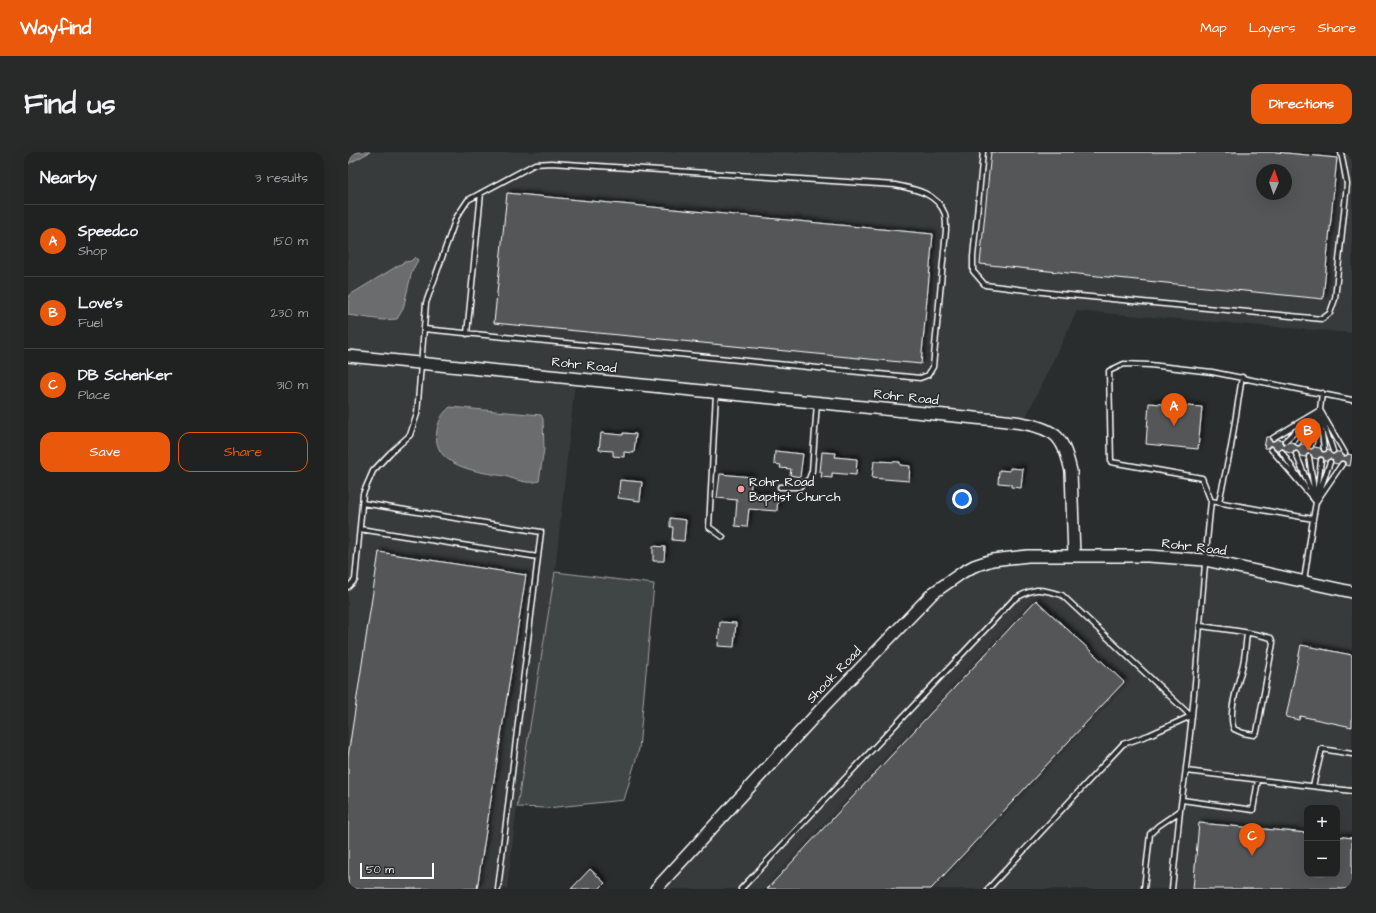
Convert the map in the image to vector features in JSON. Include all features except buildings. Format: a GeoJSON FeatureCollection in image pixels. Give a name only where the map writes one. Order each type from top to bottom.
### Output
{"type":"FeatureCollection","features":[{"type":"Feature","properties":{"kind":"street","name":"Rohr Road"},"geometry":{"type":"LineString","coordinates":[[348,356],[817,402],[1036,426],[1057,437],[1068,458],[1071,471],[1074,556],[1148,556],[1205,560],[1352,592]]}},
{"type":"Feature","properties":{"kind":"street","name":"Shook Road"},"geometry":{"type":"LineString","coordinates":[[656,889],[824,706],[933,593],[963,572],[983,562],[1028,556],[1074,556]]}},
{"type":"Feature","properties":{"kind":"lane"},"geometry":{"type":"LineString","coordinates":[[983,152],[972,257],[973,271],[985,285],[1066,295],[1322,319],[1330,313],[1335,299],[1347,184],[1341,152]]}},
{"type":"Feature","properties":{"kind":"lane"},"geometry":{"type":"LineString","coordinates":[[348,587],[354,580],[363,494],[373,471],[410,435],[417,414],[426,303],[456,218],[468,200],[535,164],[551,163],[895,185],[922,191],[939,202],[945,215],[946,230],[933,367],[928,375],[920,378],[424,329]]}},
{"type":"Feature","properties":{"kind":"lane"},"geometry":{"type":"LineString","coordinates":[[467,334],[481,193]]}},
{"type":"Feature","properties":{"kind":"lane"},"geometry":{"type":"LineString","coordinates":[[1172,889],[1180,811],[1186,772],[1211,501],[1202,478],[1111,462],[1108,371],[1124,364],[1150,365],[1204,371],[1242,377],[1352,400]]}},
{"type":"Feature","properties":{"kind":"lane"},"geometry":{"type":"LineString","coordinates":[[1219,502],[1225,479],[1242,377]]}},
{"type":"Feature","properties":{"kind":"lane"},"geometry":{"type":"LineString","coordinates":[[716,393],[709,527],[723,536]]}},
{"type":"Feature","properties":{"kind":"lane"},"geometry":{"type":"LineString","coordinates":[[1312,446],[1322,393]]}},
{"type":"Feature","properties":{"kind":"lane"},"geometry":{"type":"LineString","coordinates":[[780,487],[799,487],[808,479],[812,471],[817,402]]}},
{"type":"Feature","properties":{"kind":"lane"},"geometry":{"type":"LineString","coordinates":[[1273,438],[1320,410]]}},
{"type":"Feature","properties":{"kind":"lane"},"geometry":{"type":"LineString","coordinates":[[1284,441],[1320,410]]}},
{"type":"Feature","properties":{"kind":"lane"},"geometry":{"type":"LineString","coordinates":[[1298,443],[1320,410]]}},
{"type":"Feature","properties":{"kind":"lane"},"geometry":{"type":"LineString","coordinates":[[1320,410],[1324,449]]}},
{"type":"Feature","properties":{"kind":"lane"},"geometry":{"type":"LineString","coordinates":[[1320,410],[1333,451]]}},
{"type":"Feature","properties":{"kind":"lane"},"geometry":{"type":"LineString","coordinates":[[1320,410],[1345,453]]}},
{"type":"Feature","properties":{"kind":"lane"},"geometry":{"type":"LineString","coordinates":[[1271,449],[1316,502]]}},
{"type":"Feature","properties":{"kind":"lane"},"geometry":{"type":"LineString","coordinates":[[1282,452],[1316,502]]}},
{"type":"Feature","properties":{"kind":"lane"},"geometry":{"type":"LineString","coordinates":[[1296,454],[1316,502]]}},
{"type":"Feature","properties":{"kind":"lane"},"geometry":{"type":"LineString","coordinates":[[1309,457],[1316,502]]}},
{"type":"Feature","properties":{"kind":"lane"},"geometry":{"type":"LineString","coordinates":[[1304,582],[1321,460]]}},
{"type":"Feature","properties":{"kind":"lane"},"geometry":{"type":"LineString","coordinates":[[1316,502],[1330,462]]}},
{"type":"Feature","properties":{"kind":"lane"},"geometry":{"type":"LineString","coordinates":[[1316,502],[1342,464]]}},
{"type":"Feature","properties":{"kind":"lane"},"geometry":{"type":"LineString","coordinates":[[1211,501],[1313,519]]}},
{"type":"Feature","properties":{"kind":"lane"},"geometry":{"type":"LineString","coordinates":[[362,503],[541,532],[498,889]]}},
{"type":"Feature","properties":{"kind":"lane"},"geometry":{"type":"LineString","coordinates":[[360,529],[538,557]]}},
{"type":"Feature","properties":{"kind":"lane"},"geometry":{"type":"LineString","coordinates":[[741,889],[1013,600],[1026,592],[1047,590],[1062,594],[1191,716]]}},
{"type":"Feature","properties":{"kind":"lane"},"geometry":{"type":"LineString","coordinates":[[1200,626],[1247,633],[1271,638],[1274,643],[1257,732],[1254,735],[1243,733],[1234,729],[1232,723],[1232,712],[1243,662],[1247,633]]}},
{"type":"Feature","properties":{"kind":"lane"},"geometry":{"type":"LineString","coordinates":[[988,889],[1123,744],[1149,735],[1191,716]]}},
{"type":"Feature","properties":{"kind":"lane"},"geometry":{"type":"LineString","coordinates":[[1313,786],[1322,749],[1352,754]]}},
{"type":"Feature","properties":{"kind":"lane"},"geometry":{"type":"LineString","coordinates":[[1186,772],[1352,791]]}},
{"type":"Feature","properties":{"kind":"lane"},"geometry":{"type":"LineString","coordinates":[[1182,800],[1253,810],[1258,780]]}},
{"type":"Feature","properties":{"kind":"lane"},"geometry":{"type":"LineString","coordinates":[[1144,889],[1150,834],[1158,826],[1180,811]]}},
{"type":"Feature","properties":{"kind":"shaded area"},"geometry":{"type":"Polygon","coordinates":[[[348,152],[1352,152],[1352,333],[1077,311],[1023,423],[348,356],[348,152]]]}},
{"type":"Feature","properties":{"kind":"shaded area"},"geometry":{"type":"Polygon","coordinates":[[[348,152],[370,152],[348,164],[348,152]]]}},
{"type":"Feature","properties":{"kind":"shaded area"},"geometry":{"type":"Polygon","coordinates":[[[415,257],[418,260],[412,271],[403,309],[397,319],[383,320],[348,315],[348,296],[404,262],[411,261],[415,257]]]}},
{"type":"Feature","properties":{"kind":"shaded area"},"geometry":{"type":"Polygon","coordinates":[[[348,361],[575,383],[555,572],[517,807],[507,889],[348,889],[348,361]]]}},
{"type":"Feature","properties":{"kind":"shaded area"},"geometry":{"type":"Polygon","coordinates":[[[450,407],[541,415],[543,419],[544,449],[539,481],[526,482],[482,472],[458,465],[449,460],[441,452],[437,442],[437,430],[441,417],[450,407]]]}},
{"type":"Feature","properties":{"kind":"shaded area"},"geometry":{"type":"Polygon","coordinates":[[[992,560],[1205,561],[1352,592],[1352,889],[655,889],[933,593],[992,560]]]}},
{"type":"Feature","properties":{"kind":"shaded area"},"geometry":{"type":"Polygon","coordinates":[[[555,572],[654,584],[639,749],[624,800],[547,808],[517,807],[555,572]]]}},
{"type":"Feature","properties":{"kind":"place","name":"Speedco"},"geometry":{"type":"Point","coordinates":[1174,426]}},
{"type":"Feature","properties":{"kind":"place","name":"Love's"},"geometry":{"type":"Point","coordinates":[1308,451]}},
{"type":"Feature","properties":{"kind":"place","name":"Rohr Road Baptist Church"},"geometry":{"type":"Point","coordinates":[741,489]}},
{"type":"Feature","properties":{"kind":"place","name":"DB Schenker"},"geometry":{"type":"Point","coordinates":[1252,856]}}]}
